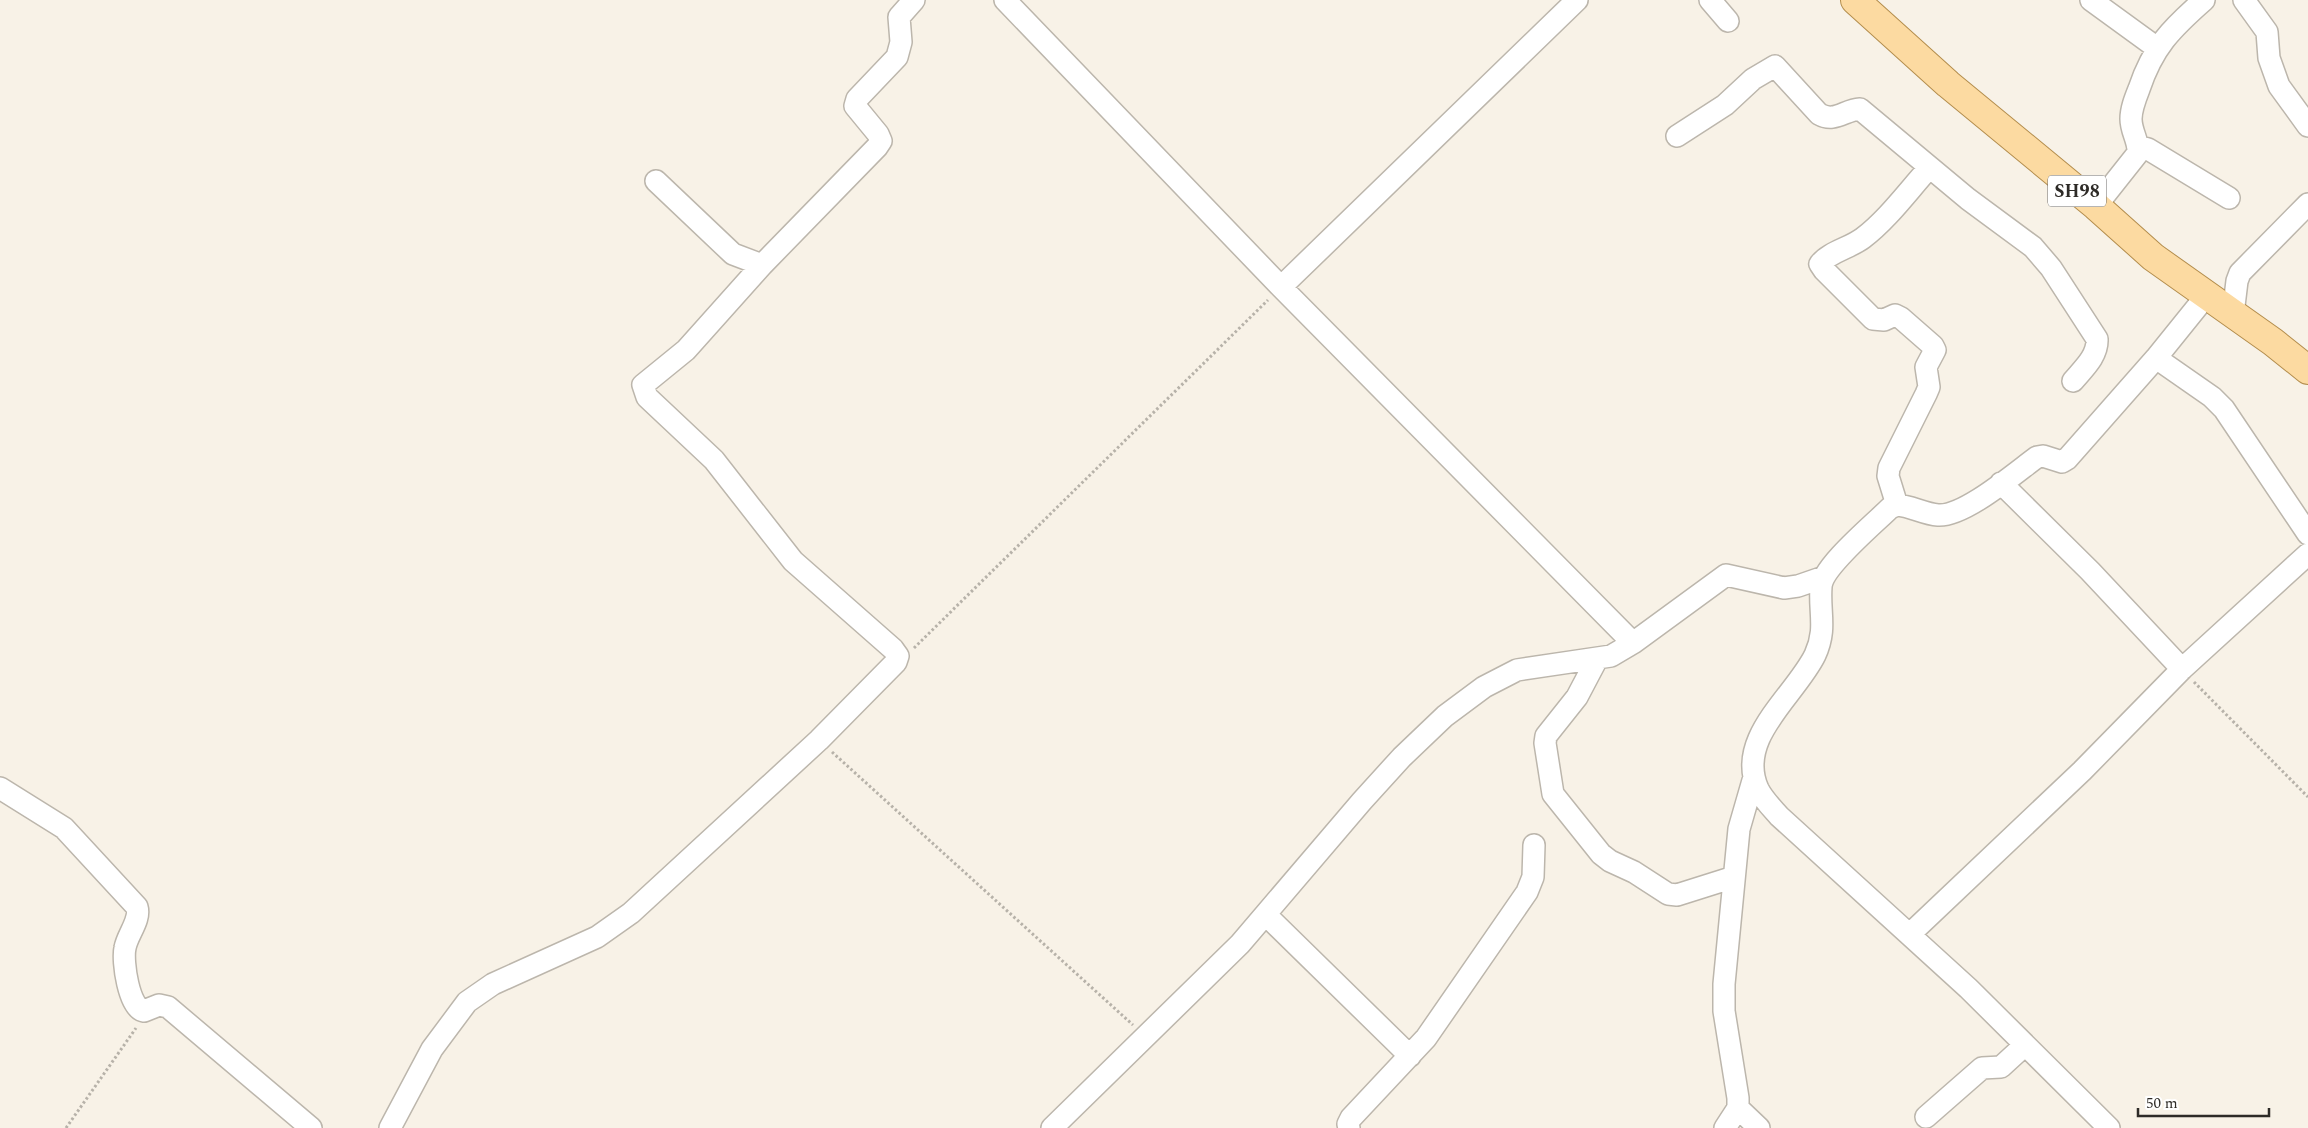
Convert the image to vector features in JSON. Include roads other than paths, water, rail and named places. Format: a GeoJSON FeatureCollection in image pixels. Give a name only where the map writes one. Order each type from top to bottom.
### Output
{"type":"FeatureCollection","features":[{"type":"Feature","properties":{"kind":"main road","name":"SH98"},"geometry":{"type":"LineString","coordinates":[[1855,0],[1948,84],[2096,206],[2153,257],[2308,370]]}},
{"type":"Feature","properties":{"kind":"street"},"geometry":{"type":"LineString","coordinates":[[390,1128],[428,1056],[467,1002],[493,984],[597,936],[614,926],[819,740],[889,672],[896,662],[898,656],[893,649],[793,561],[720,466],[647,397],[643,390],[643,385],[686,350],[762,265],[881,141],[878,134],[855,106],[857,99],[896,57],[901,42],[899,17],[914,0]]}},
{"type":"Feature","properties":{"kind":"street"},"geometry":{"type":"LineString","coordinates":[[1005,0],[1281,287],[1633,643]]}},
{"type":"Feature","properties":{"kind":"street"},"geometry":{"type":"LineString","coordinates":[[1281,287],[1577,0]]}},
{"type":"Feature","properties":{"kind":"street"},"geometry":{"type":"LineString","coordinates":[[1710,0],[1728,20]]}},
{"type":"Feature","properties":{"kind":"street"},"geometry":{"type":"LineString","coordinates":[[2091,0],[2157,48]]}},
{"type":"Feature","properties":{"kind":"street"},"geometry":{"type":"LineString","coordinates":[[2096,206],[2136,158],[2138,146],[2132,129],[2131,111],[2146,69],[2157,48],[2184,18],[2204,0]]}},
{"type":"Feature","properties":{"kind":"street"},"geometry":{"type":"LineString","coordinates":[[2244,0],[2267,32],[2269,58],[2279,86],[2308,126]]}},
{"type":"Feature","properties":{"kind":"street"},"geometry":{"type":"LineString","coordinates":[[1677,136],[1725,105],[1753,79],[1774,66],[1819,114],[1833,118],[1854,109],[1860,109],[1929,168],[2034,247],[2051,268],[2097,339],[2097,348],[2093,357],[2073,382]]}},
{"type":"Feature","properties":{"kind":"street"},"geometry":{"type":"LineString","coordinates":[[2138,146],[2148,149],[2229,198]]}},
{"type":"Feature","properties":{"kind":"street"},"geometry":{"type":"LineString","coordinates":[[1896,505],[1888,476],[1888,468],[1929,387],[1926,368],[1935,350],[1901,318],[1895,315],[1884,320],[1873,319],[1820,264],[1824,259],[1850,247],[1863,238],[1929,168]]}},
{"type":"Feature","properties":{"kind":"street"},"geometry":{"type":"LineString","coordinates":[[656,181],[733,254],[762,265]]}},
{"type":"Feature","properties":{"kind":"street"},"geometry":{"type":"LineString","coordinates":[[2233,314],[2237,281],[2240,273],[2308,204]]}},
{"type":"Feature","properties":{"kind":"street"},"geometry":{"type":"LineString","coordinates":[[2109,1128],[1910,934],[1779,816],[1764,799],[1754,777],[1753,766],[1759,738],[1810,664],[1819,643],[1823,624],[1820,586],[1824,577],[1842,555],[1890,508],[1896,505],[1936,515],[1946,515],[1968,506],[2037,458],[2043,456],[2062,462],[2067,459],[2156,358],[2206,296]]}},
{"type":"Feature","properties":{"kind":"street"},"geometry":{"type":"LineString","coordinates":[[2156,358],[2212,397],[2224,408],[2308,534]]}},
{"type":"Feature","properties":{"kind":"street"},"geometry":{"type":"LineString","coordinates":[[2001,483],[2090,571],[2182,669]]}},
{"type":"Feature","properties":{"kind":"street"},"geometry":{"type":"LineString","coordinates":[[1910,934],[2032,816],[2082,771],[2182,669],[2308,554]]}},
{"type":"Feature","properties":{"kind":"street"},"geometry":{"type":"LineString","coordinates":[[1052,1128],[1240,944],[1402,756],[1457,706],[1484,687],[1517,670],[1611,656],[1633,643],[1726,575],[1784,588],[1798,586],[1824,577]]}},
{"type":"Feature","properties":{"kind":"street"},"geometry":{"type":"LineString","coordinates":[[1597,659],[1577,697],[1546,736],[1545,743],[1553,794],[1601,854],[1610,862],[1643,877],[1662,891],[1677,895],[1734,877]]}},
{"type":"Feature","properties":{"kind":"street"},"geometry":{"type":"LineString","coordinates":[[1754,777],[1742,814],[1734,877],[1724,997],[1738,1108],[1759,1128]]}},
{"type":"Feature","properties":{"kind":"street"},"geometry":{"type":"LineString","coordinates":[[0,788],[64,828],[137,908],[138,917],[126,942],[124,959],[132,999],[140,1011],[159,1005],[168,1007],[311,1128]]}},
{"type":"Feature","properties":{"kind":"street"},"geometry":{"type":"LineString","coordinates":[[1349,1128],[1348,1124],[1351,1118],[1410,1056],[1438,1021],[1526,892],[1532,877],[1534,845]]}},
{"type":"Feature","properties":{"kind":"street"},"geometry":{"type":"LineString","coordinates":[[1266,915],[1410,1056]]}},
{"type":"Feature","properties":{"kind":"street"},"geometry":{"type":"LineString","coordinates":[[1926,1117],[1982,1068],[2001,1067],[2025,1045]]}},
{"type":"Feature","properties":{"kind":"street"},"geometry":{"type":"LineString","coordinates":[[1725,1128],[1738,1108]]}}]}
